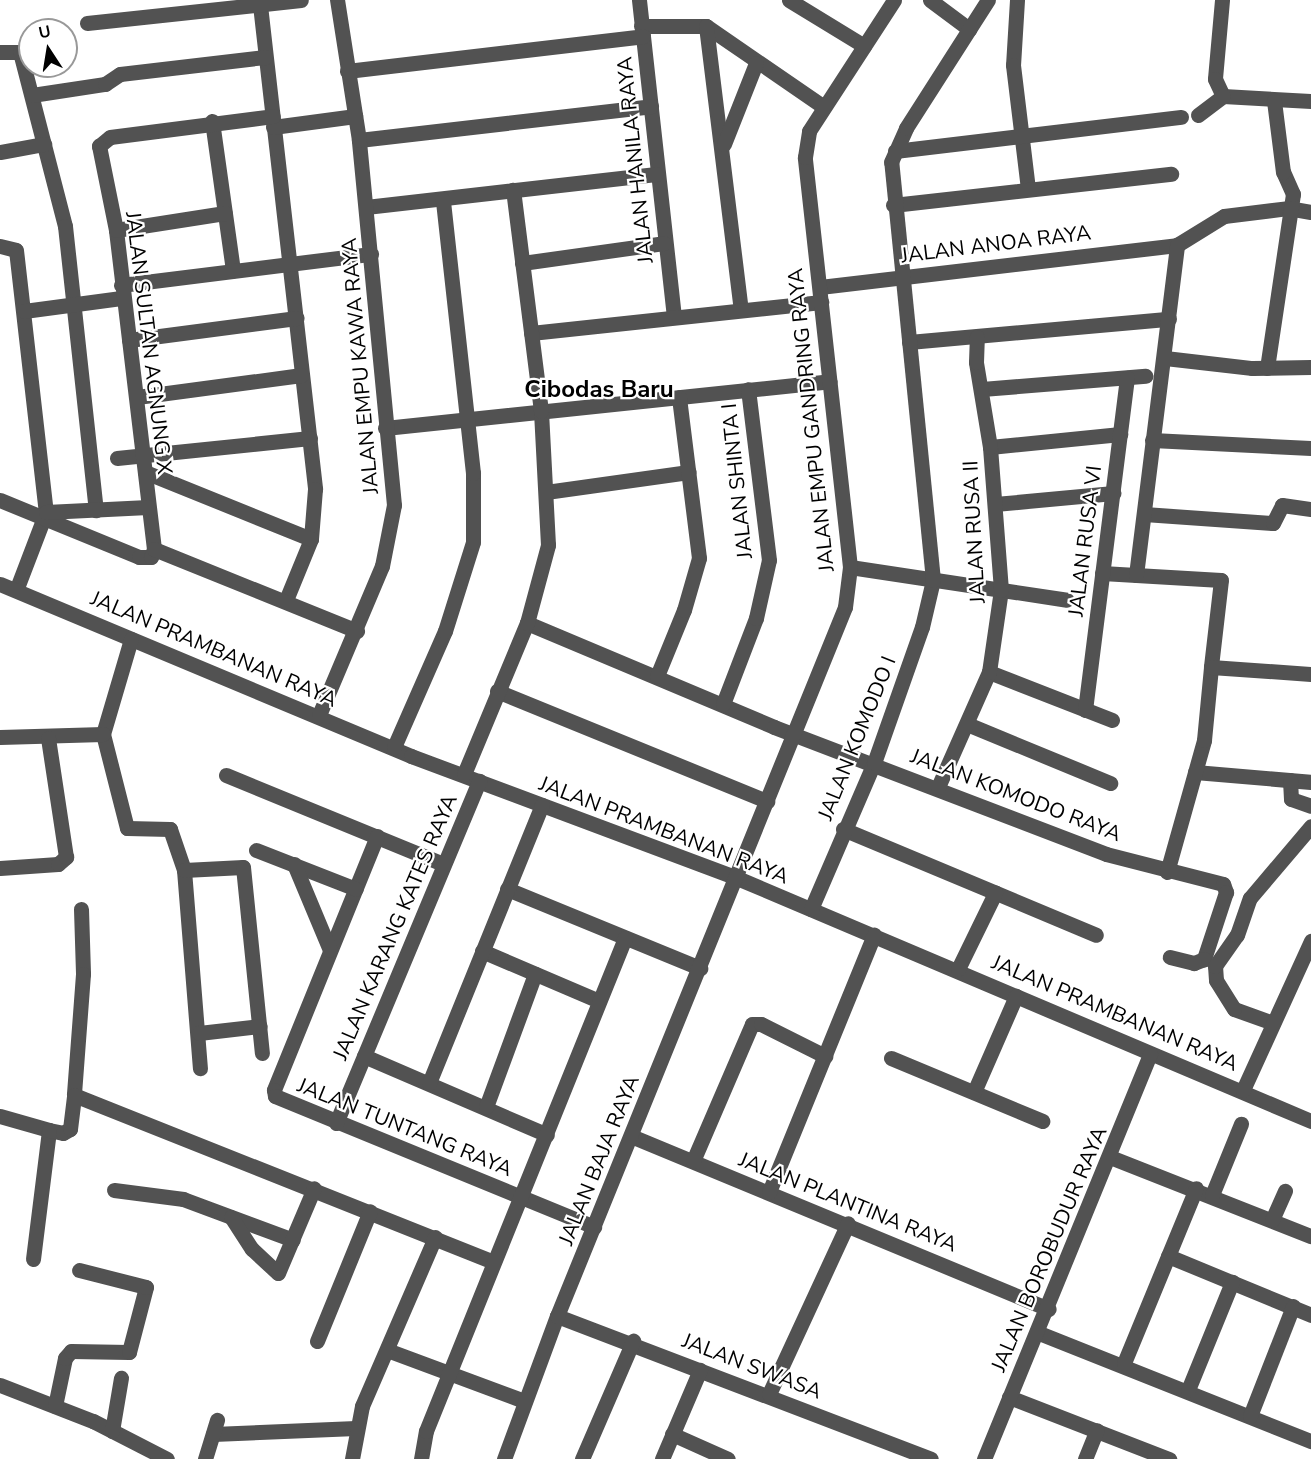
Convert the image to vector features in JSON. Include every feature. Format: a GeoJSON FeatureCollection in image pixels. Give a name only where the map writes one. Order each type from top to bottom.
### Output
{"type":"FeatureCollection","features":[{"type":"Feature","properties":{"kind":"street"},"geometry":{"type":"LineString","coordinates":[[87,23],[301,0]]}},
{"type":"Feature","properties":{"kind":"street","name":"JALAN EMPU KAWA RAYA"},"geometry":{"type":"LineString","coordinates":[[318,715],[357,631],[392,533],[394,505],[359,140],[337,0]]}},
{"type":"Feature","properties":{"kind":"street","name":"JALAN HANILA RAYA"},"geometry":{"type":"LineString","coordinates":[[639,0],[656,174],[674,316]]}},
{"type":"Feature","properties":{"kind":"street"},"geometry":{"type":"LineString","coordinates":[[789,0],[864,46]]}},
{"type":"Feature","properties":{"kind":"street","name":"JALAN EMPU GANDRING RAYA"},"geometry":{"type":"LineString","coordinates":[[737,878],[845,608],[850,567],[805,157],[809,131],[894,0]]}},
{"type":"Feature","properties":{"kind":"street"},"geometry":{"type":"LineString","coordinates":[[930,0],[969,29]]}},
{"type":"Feature","properties":{"kind":"street"},"geometry":{"type":"LineString","coordinates":[[895,151],[988,0]]}},
{"type":"Feature","properties":{"kind":"street"},"geometry":{"type":"LineString","coordinates":[[1017,0],[1013,65],[1018,136],[1028,189]]}},
{"type":"Feature","properties":{"kind":"street"},"geometry":{"type":"LineString","coordinates":[[1222,0],[1215,79],[1223,96]]}},
{"type":"Feature","properties":{"kind":"street"},"geometry":{"type":"LineString","coordinates":[[260,5],[315,489],[311,539],[286,600]]}},
{"type":"Feature","properties":{"kind":"street"},"geometry":{"type":"LineString","coordinates":[[347,71],[642,31],[706,27],[824,108]]}},
{"type":"Feature","properties":{"kind":"street"},"geometry":{"type":"LineString","coordinates":[[706,27],[724,146],[741,310]]}},
{"type":"Feature","properties":{"kind":"street"},"geometry":{"type":"LineString","coordinates":[[0,52],[18,52]]}},
{"type":"Feature","properties":{"kind":"street"},"geometry":{"type":"LineString","coordinates":[[32,95],[105,84],[120,74],[265,57]]}},
{"type":"Feature","properties":{"kind":"street"},"geometry":{"type":"LineString","coordinates":[[724,146],[756,63]]}},
{"type":"Feature","properties":{"kind":"street"},"geometry":{"type":"LineString","coordinates":[[29,78],[65,226],[96,510]]}},
{"type":"Feature","properties":{"kind":"street"},"geometry":{"type":"LineString","coordinates":[[1198,115],[1223,96],[1274,101],[1311,101]]}},
{"type":"Feature","properties":{"kind":"street"},"geometry":{"type":"LineString","coordinates":[[1267,368],[1286,257],[1288,208],[1292,187],[1283,172],[1274,101]]}},
{"type":"Feature","properties":{"kind":"street"},"geometry":{"type":"LineString","coordinates":[[359,140],[651,106]]}},
{"type":"Feature","properties":{"kind":"street"},"geometry":{"type":"LineString","coordinates":[[233,271],[212,121],[273,121],[355,116]]}},
{"type":"Feature","properties":{"kind":"street"},"geometry":{"type":"LineString","coordinates":[[895,151],[1181,117]]}},
{"type":"Feature","properties":{"kind":"street","name":"JALAN SULTAN AGNUNG X"},"geometry":{"type":"LineString","coordinates":[[154,549],[137,397],[121,292],[116,230],[100,142],[212,121]]}},
{"type":"Feature","properties":{"kind":"street"},"geometry":{"type":"LineString","coordinates":[[0,152],[44,144]]}},
{"type":"Feature","properties":{"kind":"street","name":"JALAN KOMODO I"},"geometry":{"type":"LineString","coordinates":[[812,909],[843,829],[874,763],[922,627],[933,580],[890,174],[895,151]]}},
{"type":"Feature","properties":{"kind":"street"},"geometry":{"type":"LineString","coordinates":[[366,207],[656,174]]}},
{"type":"Feature","properties":{"kind":"street"},"geometry":{"type":"LineString","coordinates":[[893,205],[1171,174]]}},
{"type":"Feature","properties":{"kind":"street"},"geometry":{"type":"LineString","coordinates":[[464,774],[527,623],[548,545],[541,411],[513,190]]}},
{"type":"Feature","properties":{"kind":"street"},"geometry":{"type":"LineString","coordinates":[[394,747],[445,631],[473,542],[476,505],[443,200]]}},
{"type":"Feature","properties":{"kind":"street"},"geometry":{"type":"LineString","coordinates":[[1136,575],[1152,440],[1165,358],[1177,245],[1221,217],[1288,208],[1311,212]]}},
{"type":"Feature","properties":{"kind":"street"},"geometry":{"type":"LineString","coordinates":[[116,230],[225,213]]}},
{"type":"Feature","properties":{"kind":"street"},"geometry":{"type":"LineString","coordinates":[[522,263],[664,243]]}},
{"type":"Feature","properties":{"kind":"street","name":"JALAN ANOA RAYA"},"geometry":{"type":"LineString","coordinates":[[531,333],[741,310],[900,277],[1177,245]]}},
{"type":"Feature","properties":{"kind":"street"},"geometry":{"type":"LineString","coordinates":[[0,246],[16,250],[46,516],[17,588]]}},
{"type":"Feature","properties":{"kind":"street"},"geometry":{"type":"LineString","coordinates":[[24,311],[73,304],[121,292],[233,271],[371,254]]}},
{"type":"Feature","properties":{"kind":"street"},"geometry":{"type":"LineString","coordinates":[[129,340],[297,318]]}},
{"type":"Feature","properties":{"kind":"street"},"geometry":{"type":"LineString","coordinates":[[909,342],[1169,319]]}},
{"type":"Feature","properties":{"kind":"street","name":"JALAN RUSA II"},"geometry":{"type":"LineString","coordinates":[[938,787],[989,672],[1001,590],[990,447],[976,362],[977,337]]}},
{"type":"Feature","properties":{"kind":"street"},"geometry":{"type":"LineString","coordinates":[[1165,358],[1267,368],[1311,367]]}},
{"type":"Feature","properties":{"kind":"street"},"geometry":{"type":"LineString","coordinates":[[137,397],[302,375]]}},
{"type":"Feature","properties":{"kind":"street"},"geometry":{"type":"LineString","coordinates":[[982,389],[1145,376]]}},
{"type":"Feature","properties":{"kind":"street","name":"JALAN RUSA VI"},"geometry":{"type":"LineString","coordinates":[[1085,710],[1127,378]]}},
{"type":"Feature","properties":{"kind":"street"},"geometry":{"type":"LineString","coordinates":[[385,428],[830,381]]}},
{"type":"Feature","properties":{"kind":"street","name":"JALAN SHINTA I"},"geometry":{"type":"LineString","coordinates":[[723,704],[756,618],[769,560],[748,389]]}},
{"type":"Feature","properties":{"kind":"street"},"geometry":{"type":"LineString","coordinates":[[657,676],[684,610],[699,558],[679,397]]}},
{"type":"Feature","properties":{"kind":"street"},"geometry":{"type":"LineString","coordinates":[[990,447],[1120,434]]}},
{"type":"Feature","properties":{"kind":"street"},"geometry":{"type":"LineString","coordinates":[[144,465],[310,438]]}},
{"type":"Feature","properties":{"kind":"street"},"geometry":{"type":"LineString","coordinates":[[1152,440],[1311,448]]}},
{"type":"Feature","properties":{"kind":"street"},"geometry":{"type":"LineString","coordinates":[[117,458],[144,465],[311,539]]}},
{"type":"Feature","properties":{"kind":"street"},"geometry":{"type":"LineString","coordinates":[[546,492],[689,472]]}},
{"type":"Feature","properties":{"kind":"street"},"geometry":{"type":"LineString","coordinates":[[995,504],[1113,493]]}},
{"type":"Feature","properties":{"kind":"street"},"geometry":{"type":"LineString","coordinates":[[0,500],[46,516],[145,559],[154,549],[286,600],[357,631]]}},
{"type":"Feature","properties":{"kind":"street"},"geometry":{"type":"LineString","coordinates":[[1144,514],[1273,523],[1282,506],[1311,509]]}},
{"type":"Feature","properties":{"kind":"street"},"geometry":{"type":"LineString","coordinates":[[46,516],[148,507]]}},
{"type":"Feature","properties":{"kind":"street"},"geometry":{"type":"LineString","coordinates":[[850,567],[1067,600]]}},
{"type":"Feature","properties":{"kind":"street"},"geometry":{"type":"LineString","coordinates":[[1102,573],[1221,580],[1196,772],[1167,872]]}},
{"type":"Feature","properties":{"kind":"street","name":"JALAN PRAMBANAN RAYA"},"geometry":{"type":"LineString","coordinates":[[0,584],[17,588],[131,639],[479,781],[737,878],[958,969],[1150,1054],[1243,1090],[1311,1121]]}},
{"type":"Feature","properties":{"kind":"street","name":"JALAN KOMODO RAYA"},"geometry":{"type":"LineString","coordinates":[[527,623],[795,735],[938,787],[1106,854],[1225,886],[1204,959],[1194,963],[1170,957]]}},
{"type":"Feature","properties":{"kind":"street"},"geometry":{"type":"LineString","coordinates":[[131,639],[103,734],[127,828],[170,829],[184,870],[199,1033],[200,1068]]}},
{"type":"Feature","properties":{"kind":"street"},"geometry":{"type":"LineString","coordinates":[[1211,667],[1311,674]]}},
{"type":"Feature","properties":{"kind":"street"},"geometry":{"type":"LineString","coordinates":[[989,672],[1112,720]]}},
{"type":"Feature","properties":{"kind":"street"},"geometry":{"type":"LineString","coordinates":[[497,691],[767,801]]}},
{"type":"Feature","properties":{"kind":"street"},"geometry":{"type":"LineString","coordinates":[[967,724],[1110,783]]}},
{"type":"Feature","properties":{"kind":"street"},"geometry":{"type":"LineString","coordinates":[[0,737],[48,738],[103,734]]}},
{"type":"Feature","properties":{"kind":"street"},"geometry":{"type":"LineString","coordinates":[[0,868],[58,864],[66,857],[48,738]]}},
{"type":"Feature","properties":{"kind":"street"},"geometry":{"type":"LineString","coordinates":[[1196,772],[1311,782]]}},
{"type":"Feature","properties":{"kind":"street"},"geometry":{"type":"LineString","coordinates":[[226,775],[441,863]]}},
{"type":"Feature","properties":{"kind":"street"},"geometry":{"type":"LineString","coordinates":[[1290,780],[1291,799],[1311,806]]}},
{"type":"Feature","properties":{"kind":"street","name":"JALAN KARANG KATES RAYA"},"geometry":{"type":"LineString","coordinates":[[336,1123],[441,863],[479,781]]}},
{"type":"Feature","properties":{"kind":"street"},"geometry":{"type":"LineString","coordinates":[[429,1083],[542,805]]}},
{"type":"Feature","properties":{"kind":"street"},"geometry":{"type":"LineString","coordinates":[[1273,1023],[1234,1009],[1216,980],[1215,966],[1237,935],[1250,898],[1311,826]]}},
{"type":"Feature","properties":{"kind":"street"},"geometry":{"type":"LineString","coordinates":[[843,829],[1096,934]]}},
{"type":"Feature","properties":{"kind":"street"},"geometry":{"type":"LineString","coordinates":[[330,950],[377,836]]}},
{"type":"Feature","properties":{"kind":"street"},"geometry":{"type":"LineString","coordinates":[[256,850],[356,888]]}},
{"type":"Feature","properties":{"kind":"street"},"geometry":{"type":"LineString","coordinates":[[294,864],[330,950]]}},
{"type":"Feature","properties":{"kind":"street"},"geometry":{"type":"LineString","coordinates":[[184,870],[243,867],[262,1053]]}},
{"type":"Feature","properties":{"kind":"street","name":"JALAN BAJA RAYA"},"geometry":{"type":"LineString","coordinates":[[504,1459],[557,1316],[737,878]]}},
{"type":"Feature","properties":{"kind":"street"},"geometry":{"type":"LineString","coordinates":[[507,889],[700,968]]}},
{"type":"Feature","properties":{"kind":"street"},"geometry":{"type":"LineString","coordinates":[[958,969],[995,893]]}},
{"type":"Feature","properties":{"kind":"street"},"geometry":{"type":"LineString","coordinates":[[0,1116],[63,1133],[70,1129],[83,974],[81,909]]}},
{"type":"Feature","properties":{"kind":"street"},"geometry":{"type":"LineString","coordinates":[[769,1192],[874,935]]}},
{"type":"Feature","properties":{"kind":"street"},"geometry":{"type":"LineString","coordinates":[[421,1459],[426,1431],[625,938]]}},
{"type":"Feature","properties":{"kind":"street"},"geometry":{"type":"LineString","coordinates":[[1243,1090],[1311,941]]}},
{"type":"Feature","properties":{"kind":"street","name":"JALAN TUNTANG RAYA"},"geometry":{"type":"LineString","coordinates":[[330,950],[274,1093],[283,1101],[594,1227]]}},
{"type":"Feature","properties":{"kind":"street"},"geometry":{"type":"LineString","coordinates":[[482,951],[599,1001]]}},
{"type":"Feature","properties":{"kind":"street"},"geometry":{"type":"LineString","coordinates":[[486,1107],[535,974]]}},
{"type":"Feature","properties":{"kind":"street"},"geometry":{"type":"LineString","coordinates":[[974,1092],[1016,996]]}},
{"type":"Feature","properties":{"kind":"street"},"geometry":{"type":"LineString","coordinates":[[693,1161],[752,1024],[762,1024],[825,1056]]}},
{"type":"Feature","properties":{"kind":"street"},"geometry":{"type":"LineString","coordinates":[[199,1033],[260,1026]]}},
{"type":"Feature","properties":{"kind":"street","name":"JALAN BOROBUDUR RAYA"},"geometry":{"type":"LineString","coordinates":[[984,1459],[1009,1397],[1039,1333],[1150,1054]]}},
{"type":"Feature","properties":{"kind":"street"},"geometry":{"type":"LineString","coordinates":[[364,1056],[547,1135]]}},
{"type":"Feature","properties":{"kind":"street"},"geometry":{"type":"LineString","coordinates":[[891,1058],[1042,1121]]}},
{"type":"Feature","properties":{"kind":"street"},"geometry":{"type":"LineString","coordinates":[[74,1095],[314,1188],[493,1262]]}},
{"type":"Feature","properties":{"kind":"street"},"geometry":{"type":"LineString","coordinates":[[1212,1195],[1241,1124]]}},
{"type":"Feature","properties":{"kind":"street"},"geometry":{"type":"LineString","coordinates":[[33,1258],[49,1130]]}},
{"type":"Feature","properties":{"kind":"street","name":"JALAN PLANTINA RAYA"},"geometry":{"type":"LineString","coordinates":[[631,1136],[849,1223],[1048,1309]]}},
{"type":"Feature","properties":{"kind":"street"},"geometry":{"type":"LineString","coordinates":[[1110,1157],[1196,1188],[1311,1236]]}},
{"type":"Feature","properties":{"kind":"street"},"geometry":{"type":"LineString","coordinates":[[231,1217],[252,1249],[278,1273],[314,1188]]}},
{"type":"Feature","properties":{"kind":"street"},"geometry":{"type":"LineString","coordinates":[[1124,1363],[1196,1188]]}},
{"type":"Feature","properties":{"kind":"street"},"geometry":{"type":"LineString","coordinates":[[114,1190],[183,1200],[293,1240]]}},
{"type":"Feature","properties":{"kind":"street"},"geometry":{"type":"LineString","coordinates":[[1272,1220],[1285,1191]]}},
{"type":"Feature","properties":{"kind":"street"},"geometry":{"type":"LineString","coordinates":[[317,1341],[370,1211]]}},
{"type":"Feature","properties":{"kind":"street"},"geometry":{"type":"LineString","coordinates":[[769,1394],[849,1223]]}},
{"type":"Feature","properties":{"kind":"street"},"geometry":{"type":"LineString","coordinates":[[352,1459],[356,1428],[435,1237]]}},
{"type":"Feature","properties":{"kind":"street"},"geometry":{"type":"LineString","coordinates":[[1168,1256],[1311,1315]]}},
{"type":"Feature","properties":{"kind":"street"},"geometry":{"type":"LineString","coordinates":[[56,1406],[65,1358],[71,1351],[129,1352],[146,1287],[79,1270]]}},
{"type":"Feature","properties":{"kind":"street"},"geometry":{"type":"LineString","coordinates":[[1188,1390],[1232,1282]]}},
{"type":"Feature","properties":{"kind":"street"},"geometry":{"type":"LineString","coordinates":[[1250,1416],[1293,1306]]}},
{"type":"Feature","properties":{"kind":"street","name":"JALAN SWASA"},"geometry":{"type":"LineString","coordinates":[[557,1316],[633,1341],[700,1370],[769,1394],[931,1459]]}},
{"type":"Feature","properties":{"kind":"street"},"geometry":{"type":"LineString","coordinates":[[1039,1333],[1124,1363],[1311,1441]]}},
{"type":"Feature","properties":{"kind":"street"},"geometry":{"type":"LineString","coordinates":[[582,1459],[633,1341]]}},
{"type":"Feature","properties":{"kind":"street"},"geometry":{"type":"LineString","coordinates":[[387,1350],[524,1401]]}},
{"type":"Feature","properties":{"kind":"street"},"geometry":{"type":"LineString","coordinates":[[662,1459],[700,1370]]}},
{"type":"Feature","properties":{"kind":"street"},"geometry":{"type":"LineString","coordinates":[[112,1431],[121,1378]]}},
{"type":"Feature","properties":{"kind":"street"},"geometry":{"type":"LineString","coordinates":[[0,1385],[56,1406],[167,1459]]}},
{"type":"Feature","properties":{"kind":"street"},"geometry":{"type":"LineString","coordinates":[[1009,1397],[1169,1459]]}},
{"type":"Feature","properties":{"kind":"street"},"geometry":{"type":"LineString","coordinates":[[205,1459],[215,1427],[356,1428]]}},
{"type":"Feature","properties":{"kind":"street"},"geometry":{"type":"LineString","coordinates":[[1085,1459],[1097,1430]]}},
{"type":"Feature","properties":{"kind":"street"},"geometry":{"type":"LineString","coordinates":[[672,1434],[728,1459]]}},
{"type":"Feature","properties":{"kind":"district","name":"Cibodas Baru"},"geometry":{"type":"Point","coordinates":[599,390]}}]}
